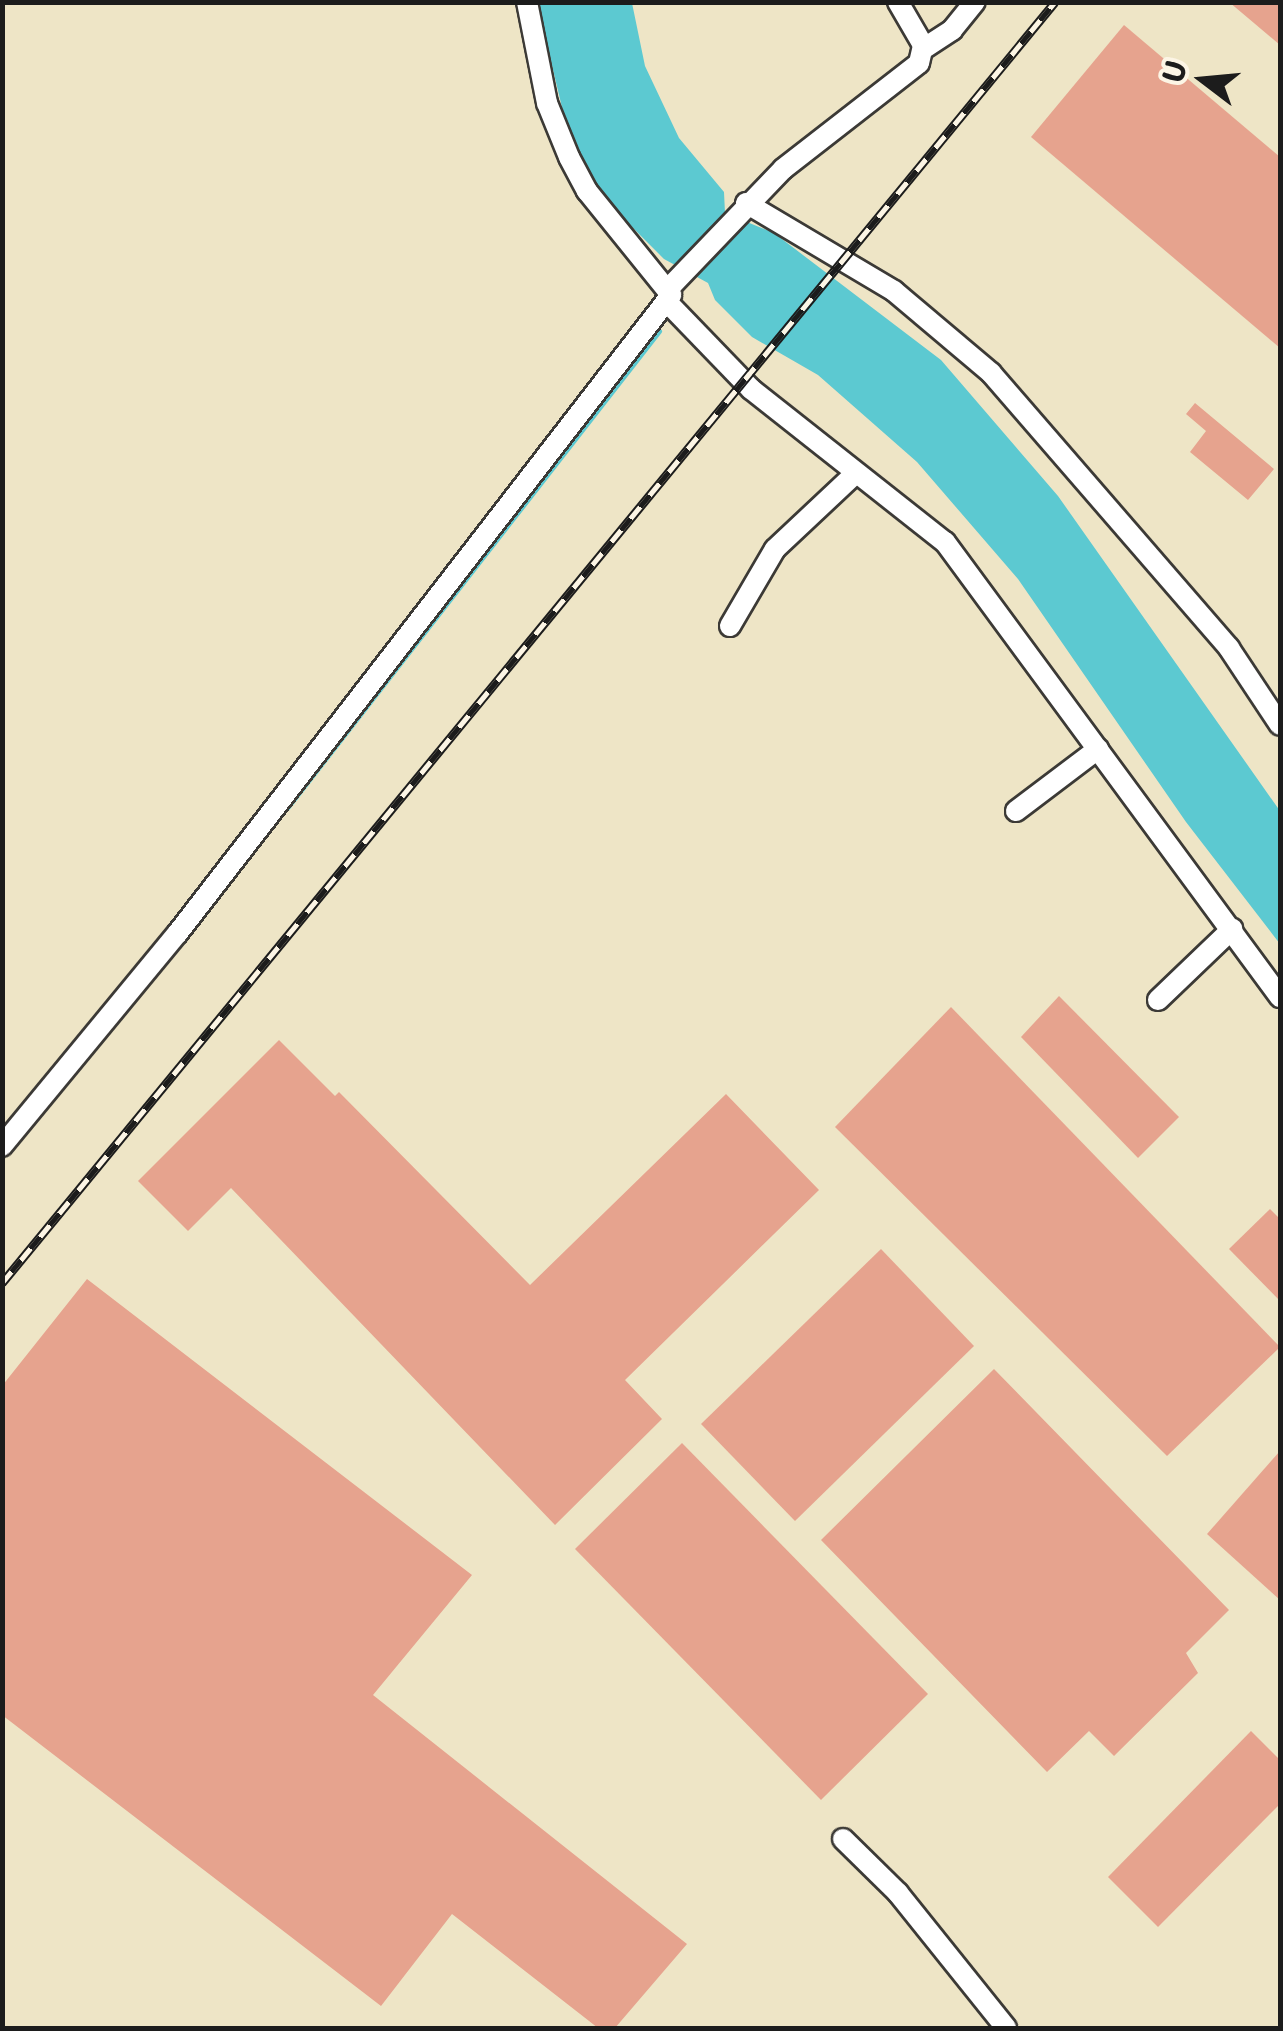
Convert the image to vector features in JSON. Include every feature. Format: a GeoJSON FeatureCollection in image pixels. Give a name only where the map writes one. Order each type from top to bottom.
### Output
{"type":"FeatureCollection","features":[{"type":"Feature","properties":{"kind":"street"},"geometry":{"type":"LineString","coordinates":[[527,2],[547,104],[569,157],[616,230],[744,382],[945,542],[1280,997]]}},
{"type":"Feature","properties":{"kind":"street"},"geometry":{"type":"LineString","coordinates":[[898,2],[923,49]]}},
{"type":"Feature","properties":{"kind":"street"},"geometry":{"type":"LineString","coordinates":[[2,1146],[177,934],[668,295],[742,208],[919,63],[923,49],[952,30],[975,2]]}},
{"type":"Feature","properties":{"kind":"street"},"geometry":{"type":"LineString","coordinates":[[742,208],[894,290],[991,373],[1230,648],[1280,725]]}},
{"type":"Feature","properties":{"kind":"street"},"geometry":{"type":"LineString","coordinates":[[730,626],[775,549],[856,473]]}},
{"type":"Feature","properties":{"kind":"street"},"geometry":{"type":"LineString","coordinates":[[1016,811],[1098,749]]}},
{"type":"Feature","properties":{"kind":"street"},"geometry":{"type":"LineString","coordinates":[[1158,1000],[1232,929]]}},
{"type":"Feature","properties":{"kind":"street"},"geometry":{"type":"LineString","coordinates":[[843,1839],[898,1893],[1006,2028]]}},
{"type":"Feature","properties":{"kind":"water"},"geometry":{"type":"Polygon","coordinates":[[[537,3],[632,3],[645,66],[679,138],[724,192],[725,213],[774,233],[941,360],[1058,496],[1280,811],[1280,944],[1186,822],[1018,579],[917,462],[818,375],[752,337],[715,300],[708,283],[664,259],[610,205],[571,145],[537,3]]]}},
{"type":"Feature","properties":{"kind":"building"},"geometry":{"type":"Polygon","coordinates":[[[1229,2],[1280,2],[1280,45],[1229,2]]]}},
{"type":"Feature","properties":{"kind":"building"},"geometry":{"type":"Polygon","coordinates":[[[1124,25],[1280,157],[1280,348],[1031,137],[1124,25]]]}},
{"type":"Feature","properties":{"kind":"building"},"geometry":{"type":"Polygon","coordinates":[[[1195,403],[1274,469],[1248,500],[1190,452],[1206,431],[1186,414],[1195,403]]]}},
{"type":"Feature","properties":{"kind":"building"},"geometry":{"type":"Polygon","coordinates":[[[1059,996],[1179,1117],[1138,1158],[1021,1037],[1059,996]]]}},
{"type":"Feature","properties":{"kind":"building"},"geometry":{"type":"Polygon","coordinates":[[[951,1007],[1280,1347],[1167,1456],[835,1127],[951,1007]]]}},
{"type":"Feature","properties":{"kind":"building"},"geometry":{"type":"Polygon","coordinates":[[[279,1040],[335,1096],[339,1092],[530,1285],[726,1094],[819,1190],[625,1380],[662,1419],[555,1525],[231,1188],[188,1231],[138,1181],[279,1040]]]}},
{"type":"Feature","properties":{"kind":"building"},"geometry":{"type":"Polygon","coordinates":[[[1270,1209],[1280,1219],[1280,1301],[1229,1249],[1270,1209]]]}},
{"type":"Feature","properties":{"kind":"building"},"geometry":{"type":"Polygon","coordinates":[[[881,1249],[974,1346],[795,1521],[701,1424],[881,1249]]]}},
{"type":"Feature","properties":{"kind":"building"},"geometry":{"type":"Polygon","coordinates":[[[87,1279],[472,1575],[373,1695],[687,1944],[615,2028],[598,2028],[452,1914],[381,2006],[2,1715],[2,1386],[87,1279]]]}},
{"type":"Feature","properties":{"kind":"building"},"geometry":{"type":"Polygon","coordinates":[[[994,1369],[1229,1610],[1186,1653],[1198,1673],[1114,1756],[1089,1731],[1047,1772],[821,1540],[994,1369]]]}},
{"type":"Feature","properties":{"kind":"building"},"geometry":{"type":"Polygon","coordinates":[[[682,1443],[928,1694],[821,1800],[575,1549],[682,1443]]]}},
{"type":"Feature","properties":{"kind":"building"},"geometry":{"type":"Polygon","coordinates":[[[1280,1451],[1280,1600],[1207,1534],[1280,1451]]]}},
{"type":"Feature","properties":{"kind":"building"},"geometry":{"type":"Polygon","coordinates":[[[1251,1731],[1280,1760],[1280,1804],[1158,1927],[1108,1877],[1251,1731]]]}},
{"type":"Feature","properties":{"kind":"waterway"},"geometry":{"type":"LineString","coordinates":[[287,808],[659,331]]}},
{"type":"Feature","properties":{"kind":"railway"},"geometry":{"type":"LineString","coordinates":[[2,1283],[1055,2]]}}]}
